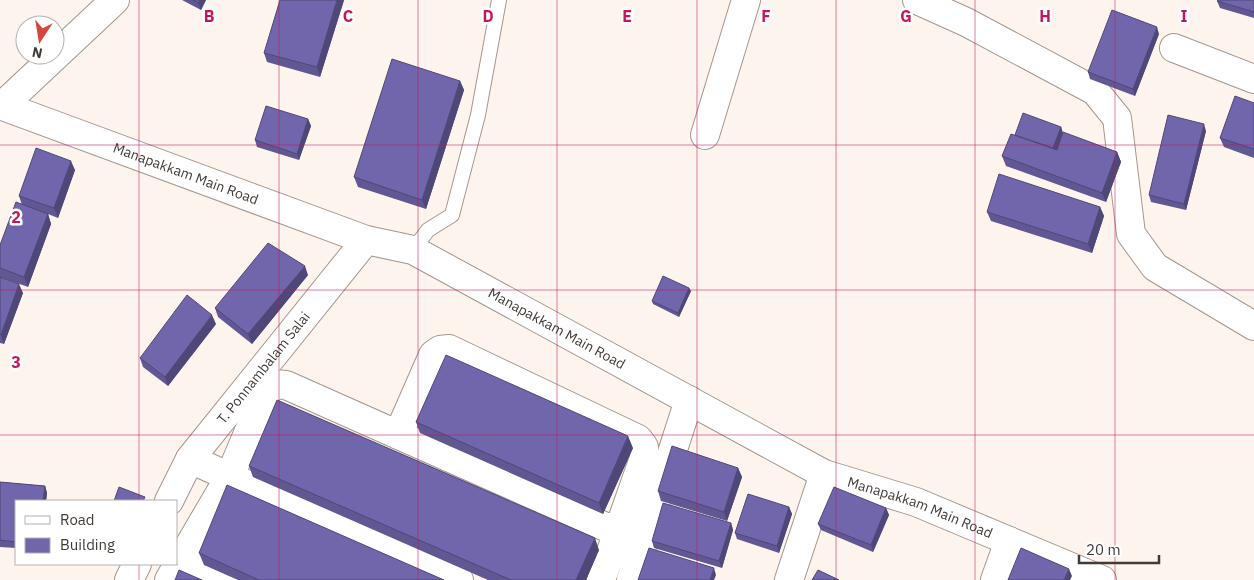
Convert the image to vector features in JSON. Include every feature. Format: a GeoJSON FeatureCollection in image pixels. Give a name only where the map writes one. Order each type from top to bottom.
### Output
{"type":"FeatureCollection","features":[{"type":"Feature","properties":{"kind":"street"},"geometry":{"type":"LineString","coordinates":[[1,105],[115,0]]}},
{"type":"Feature","properties":{"kind":"street"},"geometry":{"type":"LineString","coordinates":[[705,135],[746,0]]}},
{"type":"Feature","properties":{"kind":"street"},"geometry":{"type":"LineString","coordinates":[[918,0],[969,11],[1095,90],[1118,118],[1131,234],[1154,267],[1254,326]]}},
{"type":"Feature","properties":{"kind":"street"},"geometry":{"type":"LineString","coordinates":[[1174,48],[1254,79]]}},
{"type":"Feature","properties":{"kind":"street","name":"Manapakkam Main Road"},"geometry":{"type":"LineString","coordinates":[[1,105],[366,240],[413,250],[824,474],[916,502],[1102,580]]}},
{"type":"Feature","properties":{"kind":"street","name":"T. Ponnambalam Salai"},"geometry":{"type":"LineString","coordinates":[[170,500],[190,459],[366,240]]}},
{"type":"Feature","properties":{"kind":"street"},"geometry":{"type":"LineString","coordinates":[[398,435],[433,355],[440,350],[449,348],[638,439],[644,447],[644,458],[601,580]]}},
{"type":"Feature","properties":{"kind":"street"},"geometry":{"type":"LineString","coordinates":[[178,562],[230,476],[262,400],[274,384],[286,385],[617,532]]}},
{"type":"Feature","properties":{"kind":"street"},"geometry":{"type":"LineString","coordinates":[[631,580],[688,400]]}},
{"type":"Feature","properties":{"kind":"street"},"geometry":{"type":"LineString","coordinates":[[190,459],[458,580]]}},
{"type":"Feature","properties":{"kind":"street"},"geometry":{"type":"LineString","coordinates":[[789,580],[824,474]]}},
{"type":"Feature","properties":{"kind":"street"},"geometry":{"type":"LineString","coordinates":[[995,580],[1009,541]]}},
{"type":"Feature","properties":{"kind":"street"},"geometry":{"type":"LineString","coordinates":[[129,580],[136,565]]}},
{"type":"Feature","properties":{"kind":"street"},"geometry":{"type":"LineString","coordinates":[[174,569],[226,580]]}},
{"type":"Feature","properties":{"kind":"lane"},"geometry":{"type":"LineString","coordinates":[[413,250],[428,230],[452,215],[478,115],[499,0]]}},
{"type":"Feature","properties":{"kind":"building"},"geometry":{"type":"Polygon","coordinates":[[[280,0],[337,0],[317,67],[264,53],[280,0]]]}},
{"type":"Feature","properties":{"kind":"building"},"geometry":{"type":"Polygon","coordinates":[[[1254,0],[1254,12],[1217,1],[1254,0]]]}},
{"type":"Feature","properties":{"kind":"building"},"geometry":{"type":"Polygon","coordinates":[[[1112,10],[1157,27],[1133,89],[1088,72],[1112,10]]]}},
{"type":"Feature","properties":{"kind":"building"},"geometry":{"type":"Polygon","coordinates":[[[392,59],[460,81],[422,200],[354,177],[392,59]]]}},
{"type":"Feature","properties":{"kind":"building"},"geometry":{"type":"Polygon","coordinates":[[[1235,96],[1254,103],[1254,149],[1220,138],[1235,96]]]}},
{"type":"Feature","properties":{"kind":"building"},"geometry":{"type":"Polygon","coordinates":[[[266,106],[308,119],[297,154],[255,140],[266,106]]]}},
{"type":"Feature","properties":{"kind":"building"},"geometry":{"type":"Polygon","coordinates":[[[1023,113],[1061,127],[1053,148],[1015,135],[1023,113]]]}},
{"type":"Feature","properties":{"kind":"building"},"geometry":{"type":"Polygon","coordinates":[[[1168,115],[1204,124],[1184,204],[1149,195],[1168,115]]]}},
{"type":"Feature","properties":{"kind":"building"},"geometry":{"type":"Polygon","coordinates":[[[1063,132],[1117,152],[1102,193],[1002,156],[1011,134],[1057,150],[1063,132]]]}},
{"type":"Feature","properties":{"kind":"building"},"geometry":{"type":"Polygon","coordinates":[[[36,148],[71,161],[54,208],[19,196],[36,148]]]}},
{"type":"Feature","properties":{"kind":"building"},"geometry":{"type":"Polygon","coordinates":[[[999,174],[1100,207],[1088,244],[987,212],[999,174]]]}},
{"type":"Feature","properties":{"kind":"building"},"geometry":{"type":"Polygon","coordinates":[[[16,202],[48,214],[24,277],[0,268],[0,245],[16,202]]]}},
{"type":"Feature","properties":{"kind":"building"},"geometry":{"type":"Polygon","coordinates":[[[268,243],[305,266],[248,334],[215,308],[268,243]]]}},
{"type":"Feature","properties":{"kind":"building"},"geometry":{"type":"Polygon","coordinates":[[[663,276],[689,288],[678,313],[652,301],[663,276]]]}},
{"type":"Feature","properties":{"kind":"building"},"geometry":{"type":"Polygon","coordinates":[[[0,277],[19,284],[1,335],[0,334],[0,277]]]}},
{"type":"Feature","properties":{"kind":"building"},"geometry":{"type":"Polygon","coordinates":[[[187,295],[212,315],[165,377],[140,358],[187,295]]]}},
{"type":"Feature","properties":{"kind":"building"},"geometry":{"type":"Polygon","coordinates":[[[446,355],[628,436],[599,503],[416,422],[446,355]]]}},
{"type":"Feature","properties":{"kind":"building"},"geometry":{"type":"Polygon","coordinates":[[[277,400],[595,538],[576,580],[511,580],[249,466],[277,400]]]}},
{"type":"Feature","properties":{"kind":"building"},"geometry":{"type":"Polygon","coordinates":[[[672,446],[738,468],[724,512],[658,491],[672,446]]]}},
{"type":"Feature","properties":{"kind":"building"},"geometry":{"type":"Polygon","coordinates":[[[0,482],[45,486],[43,500],[15,500],[15,542],[0,540],[0,482]]]}},
{"type":"Feature","properties":{"kind":"building"},"geometry":{"type":"Polygon","coordinates":[[[227,485],[444,580],[259,580],[199,553],[227,485]]]}},
{"type":"Feature","properties":{"kind":"building"},"geometry":{"type":"Polygon","coordinates":[[[119,487],[145,497],[144,500],[114,500],[119,487]]]}},
{"type":"Feature","properties":{"kind":"building"},"geometry":{"type":"Polygon","coordinates":[[[834,487],[886,508],[871,545],[818,524],[834,487]]]}},
{"type":"Feature","properties":{"kind":"building"},"geometry":{"type":"Polygon","coordinates":[[[748,494],[789,507],[777,546],[735,533],[748,494]]]}},
{"type":"Feature","properties":{"kind":"building"},"geometry":{"type":"Polygon","coordinates":[[[663,503],[731,523],[719,561],[652,541],[663,503]]]}},
{"type":"Feature","properties":{"kind":"building"},"geometry":{"type":"Polygon","coordinates":[[[649,548],[714,568],[710,580],[638,580],[649,548]]]}},
{"type":"Feature","properties":{"kind":"building"},"geometry":{"type":"Polygon","coordinates":[[[1021,548],[1069,569],[1064,580],[1008,580],[1021,548]]]}},
{"type":"Feature","properties":{"kind":"building"},"geometry":{"type":"Polygon","coordinates":[[[179,570],[202,580],[175,580],[179,570]]]}},
{"type":"Feature","properties":{"kind":"building"},"geometry":{"type":"Polygon","coordinates":[[[818,570],[839,580],[812,580],[818,570]]]}}]}
